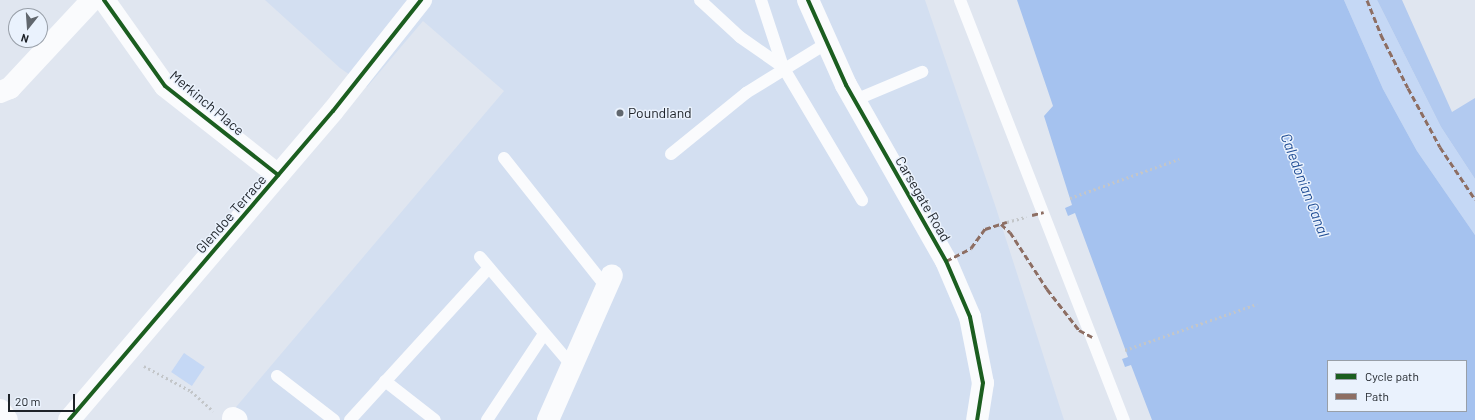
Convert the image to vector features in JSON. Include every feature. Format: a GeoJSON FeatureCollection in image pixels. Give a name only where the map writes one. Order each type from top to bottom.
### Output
{"type":"FeatureCollection","features":[{"type":"Feature","properties":{"kind":"street"},"geometry":{"type":"LineString","coordinates":[[0,92],[10,88],[92,0]]}},
{"type":"Feature","properties":{"kind":"street","name":"Merkinch Place"},"geometry":{"type":"LineString","coordinates":[[104,0],[165,86],[278,175]]}},
{"type":"Feature","properties":{"kind":"street","name":"Glendoe Terrace"},"geometry":{"type":"LineString","coordinates":[[69,420],[278,175],[421,0]]}},
{"type":"Feature","properties":{"kind":"street","name":"Carsegate Road"},"geometry":{"type":"LineString","coordinates":[[808,0],[855,100],[946,261],[970,317],[983,384],[977,420]]}},
{"type":"Feature","properties":{"kind":"street"},"geometry":{"type":"LineString","coordinates":[[548,420],[609,282]]}},
{"type":"Feature","properties":{"kind":"street"},"geometry":{"type":"LineString","coordinates":[[0,410],[7,420]]}},
{"type":"Feature","properties":{"kind":"lane"},"geometry":{"type":"LineString","coordinates":[[700,0],[740,37],[783,67]]}},
{"type":"Feature","properties":{"kind":"lane"},"geometry":{"type":"LineString","coordinates":[[761,0],[783,67],[862,200]]}},
{"type":"Feature","properties":{"kind":"lane"},"geometry":{"type":"LineString","coordinates":[[960,0],[1124,420]]}},
{"type":"Feature","properties":{"kind":"lane"},"geometry":{"type":"LineString","coordinates":[[671,154],[746,92],[783,67],[827,43]]}},
{"type":"Feature","properties":{"kind":"lane"},"geometry":{"type":"LineString","coordinates":[[855,100],[922,72]]}},
{"type":"Feature","properties":{"kind":"lane"},"geometry":{"type":"LineString","coordinates":[[504,158],[609,282]]}},
{"type":"Feature","properties":{"kind":"lane"},"geometry":{"type":"LineString","coordinates":[[480,257],[572,366]]}},
{"type":"Feature","properties":{"kind":"lane"},"geometry":{"type":"LineString","coordinates":[[350,420],[489,268]]}},
{"type":"Feature","properties":{"kind":"lane"},"geometry":{"type":"LineString","coordinates":[[486,420],[544,334]]}},
{"type":"Feature","properties":{"kind":"lane"},"geometry":{"type":"LineString","coordinates":[[277,376],[334,420]]}},
{"type":"Feature","properties":{"kind":"lane"},"geometry":{"type":"LineString","coordinates":[[385,382],[435,420]]}},
{"type":"Feature","properties":{"kind":"path"},"geometry":{"type":"LineString","coordinates":[[1070,198],[1179,159]]}},
{"type":"Feature","properties":{"kind":"path"},"geometry":{"type":"LineString","coordinates":[[1007,222],[1032,215]]}},
{"type":"Feature","properties":{"kind":"path"},"geometry":{"type":"LineString","coordinates":[[1125,350],[1257,304]]}},
{"type":"Feature","properties":{"kind":"path"},"geometry":{"type":"LineString","coordinates":[[124,356],[191,391],[219,416],[235,419]]}},
{"type":"Feature","properties":{"kind":"shaded area"},"geometry":{"type":"Polygon","coordinates":[[[265,0],[925,0],[996,208],[1064,420],[225,420],[504,91],[423,21],[367,87],[340,68],[265,0]]]}},
{"type":"Feature","properties":{"kind":"shaded area"},"geometry":{"type":"Polygon","coordinates":[[[1344,0],[1377,0],[1441,127],[1475,179],[1475,235],[1417,151],[1383,89],[1344,0]]]}},
{"type":"Feature","properties":{"kind":"shaded area"},"geometry":{"type":"Polygon","coordinates":[[[1377,0],[1402,0],[1452,112],[1475,98],[1475,179],[1441,127],[1377,0]]]}},
{"type":"Feature","properties":{"kind":"shaded area"},"geometry":{"type":"Polygon","coordinates":[[[184,353],[205,367],[192,386],[171,372],[184,353]]]}},
{"type":"Feature","properties":{"kind":"water","name":"Caledonian Canal"},"geometry":{"type":"Polygon","coordinates":[[[1017,0],[1344,0],[1383,89],[1417,151],[1475,235],[1475,420],[1152,420],[1131,365],[1125,367],[1122,359],[1128,357],[1075,213],[1068,216],[1065,208],[1072,205],[1044,116],[1053,106],[1017,0]]]}},
{"type":"Feature","properties":{"kind":"marked path"},"geometry":{"type":"LineString","coordinates":[[1367,0],[1381,35],[1440,147],[1475,199]]}},
{"type":"Feature","properties":{"kind":"marked path"},"geometry":{"type":"LineString","coordinates":[[1032,215],[1044,212]]}},
{"type":"Feature","properties":{"kind":"marked path"},"geometry":{"type":"LineString","coordinates":[[946,261],[971,248],[985,229],[1007,222]]}},
{"type":"Feature","properties":{"kind":"marked path"},"geometry":{"type":"LineString","coordinates":[[1001,224],[1010,232],[1047,289],[1079,330],[1092,337]]}},
{"type":"Feature","properties":{"kind":"cycle path"},"geometry":{"type":"LineString","coordinates":[[104,0],[165,86],[278,175]]}},
{"type":"Feature","properties":{"kind":"cycle path"},"geometry":{"type":"LineString","coordinates":[[69,420],[333,111],[421,0]]}},
{"type":"Feature","properties":{"kind":"cycle path"},"geometry":{"type":"LineString","coordinates":[[808,0],[846,85],[946,261],[970,317],[983,383],[977,420]]}},
{"type":"Feature","properties":{"kind":"place","name":"Poundland"},"geometry":{"type":"Point","coordinates":[620,113]}}]}
